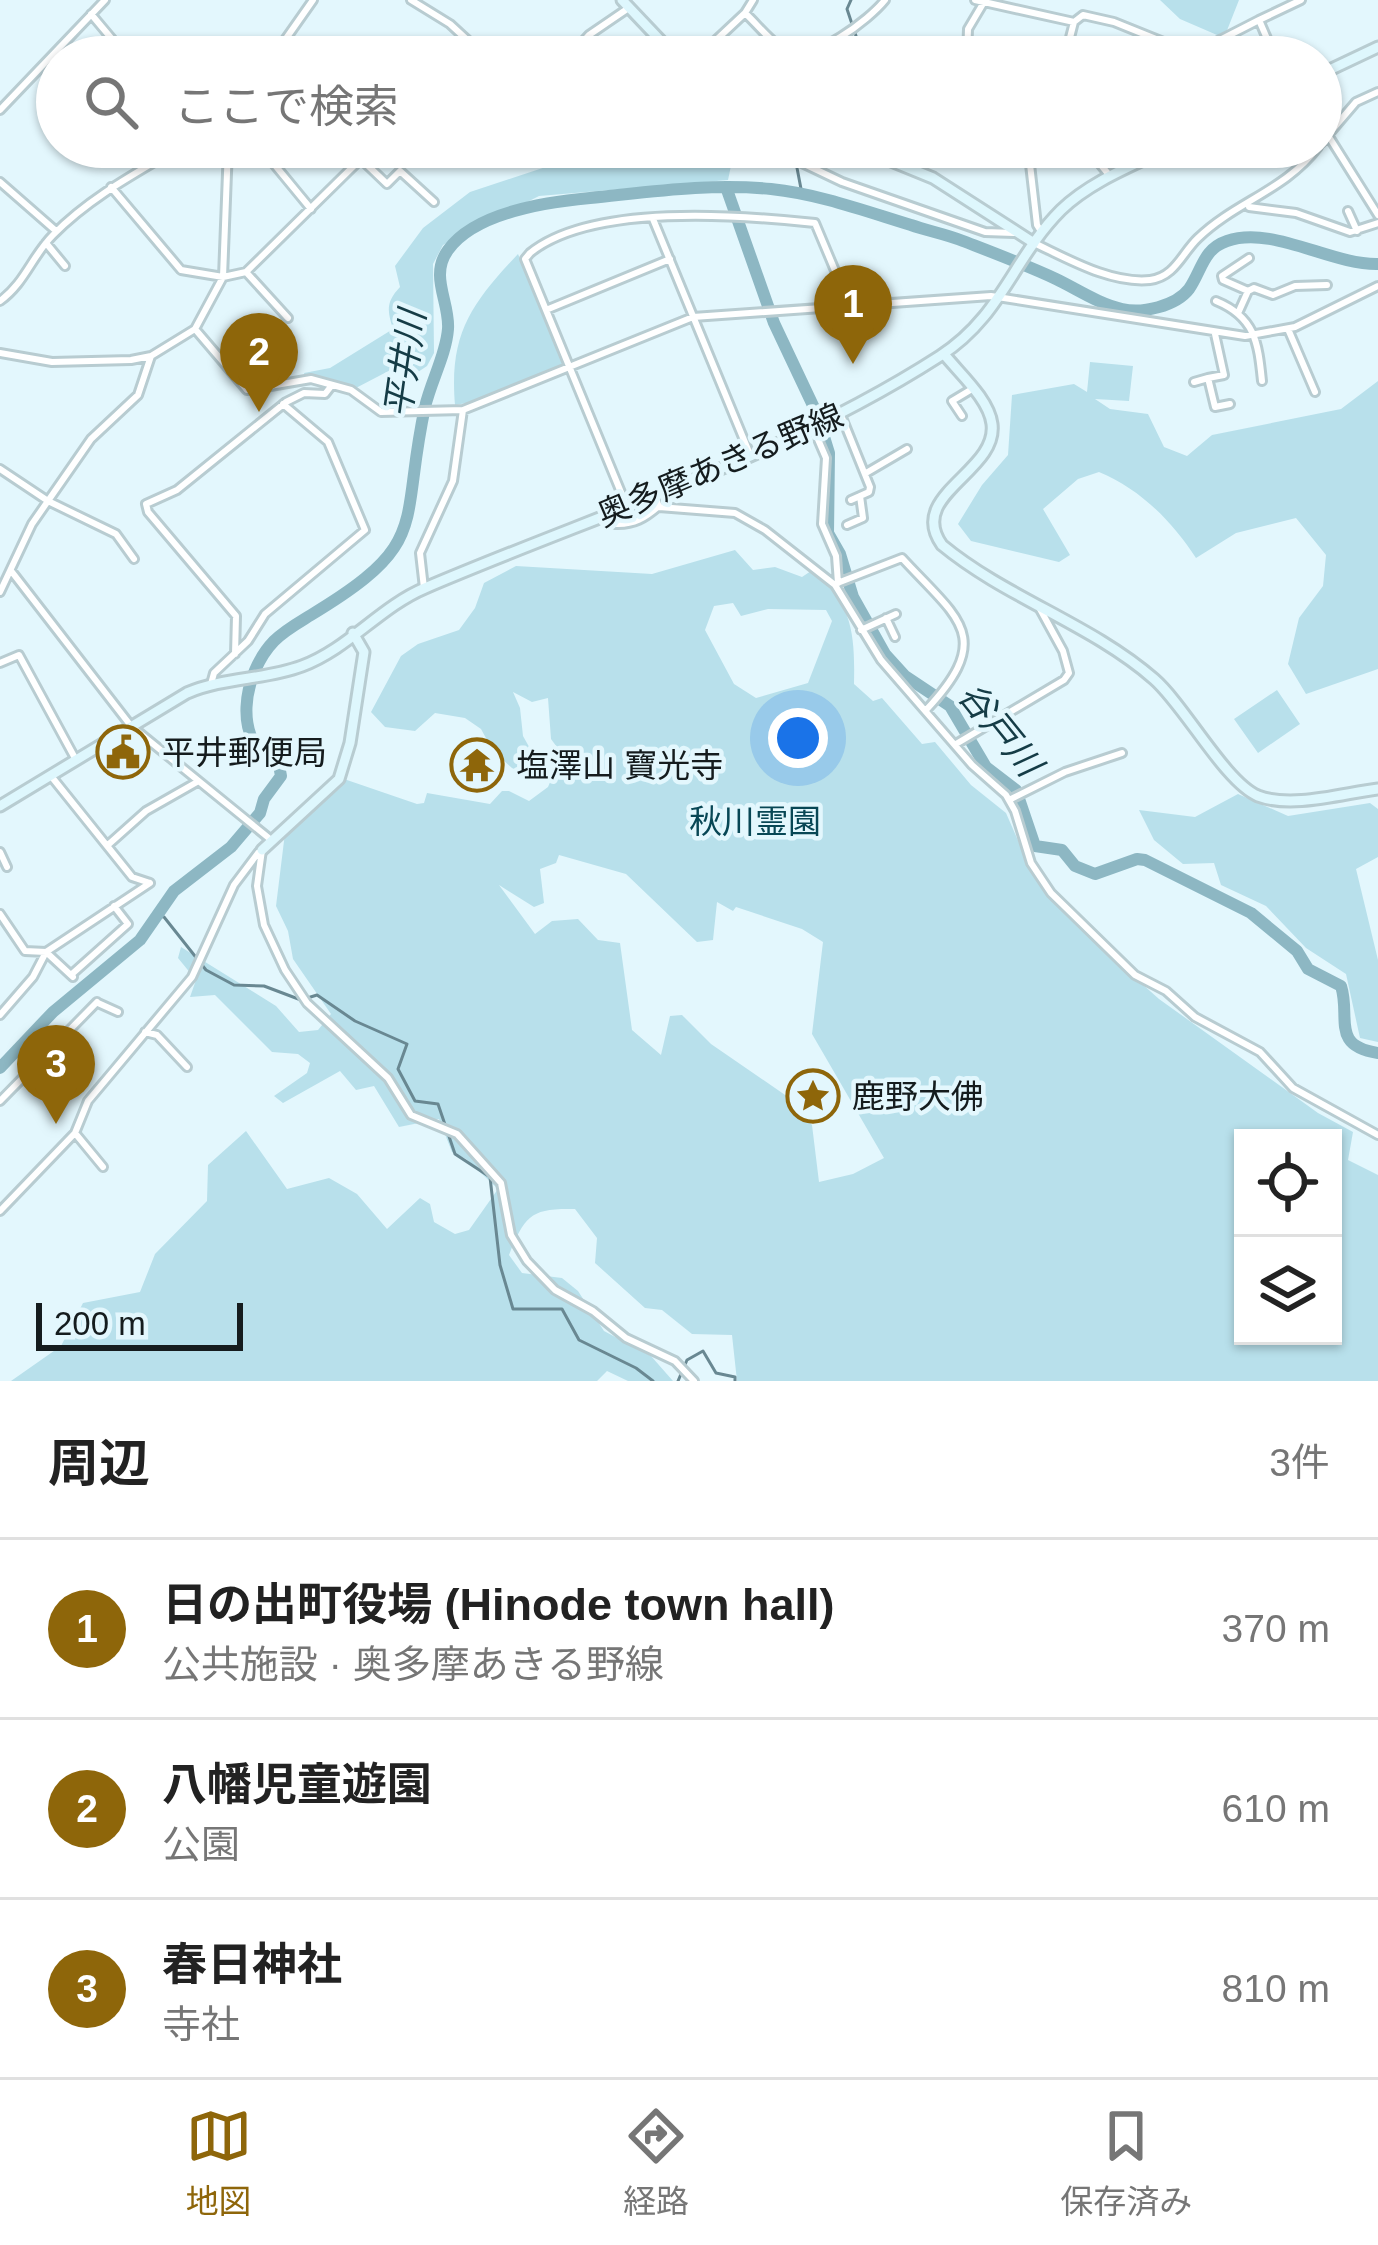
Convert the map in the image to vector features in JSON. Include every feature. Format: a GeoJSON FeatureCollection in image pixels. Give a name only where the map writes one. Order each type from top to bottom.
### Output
{"type":"FeatureCollection","features":[{"type":"Feature","properties":{"kind":"main road"},"geometry":{"type":"LineString","coordinates":[[626,3],[657,36]]}},
{"type":"Feature","properties":{"kind":"main road"},"geometry":{"type":"LineString","coordinates":[[1342,64],[1378,47]]}},
{"type":"Feature","properties":{"kind":"main road"},"geometry":{"type":"LineString","coordinates":[[908,168],[933,178],[1018,232],[1032,246]]}},
{"type":"Feature","properties":{"kind":"main road","name":"奥多摩あきる野線"},"geometry":{"type":"LineString","coordinates":[[211,684],[308,664],[392,604],[424,588],[627,507],[657,501],[841,415],[944,354],[1001,298],[1042,232],[1073,200],[1129,168]]}},
{"type":"Feature","properties":{"kind":"main road"},"geometry":{"type":"LineString","coordinates":[[944,354],[992,419],[992,435],[984,453],[939,504],[933,529],[949,551],[1155,680],[1250,791],[1270,799],[1294,799],[1378,789]]}},
{"type":"Feature","properties":{"kind":"main road"},"geometry":{"type":"LineString","coordinates":[[262,850],[266,836],[340,779],[364,652],[353,633]]}},
{"type":"Feature","properties":{"kind":"main road"},"geometry":{"type":"LineString","coordinates":[[0,806],[174,699],[211,684]]}},
{"type":"Feature","properties":{"kind":"street"},"geometry":{"type":"LineString","coordinates":[[70,36],[105,0]]}},
{"type":"Feature","properties":{"kind":"street"},"geometry":{"type":"LineString","coordinates":[[288,36],[313,0]]}},
{"type":"Feature","properties":{"kind":"street"},"geometry":{"type":"LineString","coordinates":[[411,0],[463,36]]}},
{"type":"Feature","properties":{"kind":"street"},"geometry":{"type":"LineString","coordinates":[[721,36],[753,0]]}},
{"type":"Feature","properties":{"kind":"street"},"geometry":{"type":"LineString","coordinates":[[841,36],[885,0]]}},
{"type":"Feature","properties":{"kind":"street"},"geometry":{"type":"LineString","coordinates":[[1228,36],[1301,0]]}},
{"type":"Feature","properties":{"kind":"street"},"geometry":{"type":"LineString","coordinates":[[968,36],[980,1],[1074,22]]}},
{"type":"Feature","properties":{"kind":"street"},"geometry":{"type":"LineString","coordinates":[[588,36],[626,3]]}},
{"type":"Feature","properties":{"kind":"street"},"geometry":{"type":"LineString","coordinates":[[746,13],[771,36]]}},
{"type":"Feature","properties":{"kind":"street"},"geometry":{"type":"LineString","coordinates":[[91,14],[109,36]]}},
{"type":"Feature","properties":{"kind":"street"},"geometry":{"type":"LineString","coordinates":[[1070,36],[1074,22],[1083,15],[1149,36]]}},
{"type":"Feature","properties":{"kind":"street"},"geometry":{"type":"LineString","coordinates":[[1259,20],[1266,36]]}},
{"type":"Feature","properties":{"kind":"street"},"geometry":{"type":"LineString","coordinates":[[0,110],[36,72]]}},
{"type":"Feature","properties":{"kind":"street"},"geometry":{"type":"LineString","coordinates":[[1342,118],[1356,102],[1378,92]]}},
{"type":"Feature","properties":{"kind":"street"},"geometry":{"type":"LineString","coordinates":[[1246,207],[1296,213],[1342,231],[1358,231],[1378,219],[1342,158]]}},
{"type":"Feature","properties":{"kind":"street"},"geometry":{"type":"LineString","coordinates":[[0,302],[21,284],[56,231],[111,187],[144,168]]}},
{"type":"Feature","properties":{"kind":"street"},"geometry":{"type":"LineString","coordinates":[[0,353],[52,362],[151,356],[195,329],[223,277],[227,168]]}},
{"type":"Feature","properties":{"kind":"street"},"geometry":{"type":"LineString","coordinates":[[277,168],[311,210]]}},
{"type":"Feature","properties":{"kind":"street"},"geometry":{"type":"LineString","coordinates":[[111,187],[181,270],[223,277],[246,272],[352,168]]}},
{"type":"Feature","properties":{"kind":"street"},"geometry":{"type":"LineString","coordinates":[[370,168],[387,184],[400,170],[434,202]]}},
{"type":"Feature","properties":{"kind":"street"},"geometry":{"type":"LineString","coordinates":[[814,168],[986,232],[1018,232]]}},
{"type":"Feature","properties":{"kind":"street"},"geometry":{"type":"LineString","coordinates":[[1030,168],[1037,225],[1042,232]]}},
{"type":"Feature","properties":{"kind":"street"},"geometry":{"type":"LineString","coordinates":[[1104,168],[1111,177]]}},
{"type":"Feature","properties":{"kind":"street"},"geometry":{"type":"LineString","coordinates":[[1032,246],[1092,269],[1132,279],[1157,279],[1171,272],[1203,233],[1300,168]]}},
{"type":"Feature","properties":{"kind":"street"},"geometry":{"type":"LineString","coordinates":[[0,182],[56,231]]}},
{"type":"Feature","properties":{"kind":"street"},"geometry":{"type":"LineString","coordinates":[[1348,211],[1358,231]]}},
{"type":"Feature","properties":{"kind":"street"},"geometry":{"type":"LineString","coordinates":[[627,507],[525,259],[530,253],[573,231],[653,219],[705,214],[815,223],[850,306]]}},
{"type":"Feature","properties":{"kind":"street"},"geometry":{"type":"LineString","coordinates":[[653,219],[751,457]]}},
{"type":"Feature","properties":{"kind":"street"},"geometry":{"type":"LineString","coordinates":[[46,243],[65,266]]}},
{"type":"Feature","properties":{"kind":"street"},"geometry":{"type":"LineString","coordinates":[[1249,258],[1222,275],[1222,280],[1249,291]]}},
{"type":"Feature","properties":{"kind":"street"},"geometry":{"type":"LineString","coordinates":[[546,310],[670,259]]}},
{"type":"Feature","properties":{"kind":"street"},"geometry":{"type":"LineString","coordinates":[[246,272],[288,318]]}},
{"type":"Feature","properties":{"kind":"street"},"geometry":{"type":"LineString","coordinates":[[1239,311],[1254,288],[1273,295],[1295,286],[1327,285]]}},
{"type":"Feature","properties":{"kind":"street"},"geometry":{"type":"LineString","coordinates":[[195,329],[243,388],[254,391],[302,379],[351,390],[375,411],[460,410],[693,317],[1001,298],[1215,334],[1256,335],[1288,329],[1378,286]]}},
{"type":"Feature","properties":{"kind":"street"},"geometry":{"type":"LineString","coordinates":[[1216,301],[1239,311],[1256,335],[1262,381]]}},
{"type":"Feature","properties":{"kind":"street"},"geometry":{"type":"LineString","coordinates":[[1288,329],[1315,392]]}},
{"type":"Feature","properties":{"kind":"street"},"geometry":{"type":"LineString","coordinates":[[1194,382],[1224,375],[1215,334]]}},
{"type":"Feature","properties":{"kind":"street"},"geometry":{"type":"LineString","coordinates":[[0,592],[23,540],[91,439],[138,395],[151,356]]}},
{"type":"Feature","properties":{"kind":"street"},"geometry":{"type":"LineString","coordinates":[[1208,378],[1211,408],[1230,404]]}},
{"type":"Feature","properties":{"kind":"street"},"geometry":{"type":"LineString","coordinates":[[235,654],[236,616],[146,507],[151,499],[177,490],[283,404],[304,393],[325,394],[332,385]]}},
{"type":"Feature","properties":{"kind":"street"},"geometry":{"type":"LineString","coordinates":[[962,416],[952,401],[972,389]]}},
{"type":"Feature","properties":{"kind":"street"},"geometry":{"type":"LineString","coordinates":[[211,684],[214,673],[265,614],[365,530],[328,442],[283,404]]}},
{"type":"Feature","properties":{"kind":"street"},"geometry":{"type":"LineString","coordinates":[[424,588],[420,554],[453,481],[460,410]]}},
{"type":"Feature","properties":{"kind":"street"},"geometry":{"type":"LineString","coordinates":[[841,415],[866,473],[869,492],[856,498],[863,518],[847,525]]}},
{"type":"Feature","properties":{"kind":"street"},"geometry":{"type":"LineString","coordinates":[[814,430],[827,468],[822,524],[836,556],[838,583]]}},
{"type":"Feature","properties":{"kind":"street"},"geometry":{"type":"LineString","coordinates":[[866,473],[907,449]]}},
{"type":"Feature","properties":{"kind":"street"},"geometry":{"type":"LineString","coordinates":[[0,469],[48,501],[116,534],[134,559]]}},
{"type":"Feature","properties":{"kind":"street"},"geometry":{"type":"LineString","coordinates":[[609,514],[615,524],[637,522],[657,501],[735,513],[838,583],[880,660],[956,745],[1016,796],[1031,863],[1042,883],[1126,968],[1166,991],[1195,1017],[1260,1052],[1293,1088],[1378,1135]]}},
{"type":"Feature","properties":{"kind":"street"},"geometry":{"type":"LineString","coordinates":[[838,583],[902,558],[956,618],[965,648],[962,665],[927,709]]}},
{"type":"Feature","properties":{"kind":"street"},"geometry":{"type":"LineString","coordinates":[[12,572],[131,726],[266,836]]}},
{"type":"Feature","properties":{"kind":"street"},"geometry":{"type":"LineString","coordinates":[[956,745],[1069,673],[1064,651],[1039,605]]}},
{"type":"Feature","properties":{"kind":"street"},"geometry":{"type":"LineString","coordinates":[[866,627],[896,614]]}},
{"type":"Feature","properties":{"kind":"street"},"geometry":{"type":"LineString","coordinates":[[886,619],[895,637]]}},
{"type":"Feature","properties":{"kind":"street"},"geometry":{"type":"LineString","coordinates":[[0,663],[19,655],[76,760]]}},
{"type":"Feature","properties":{"kind":"street"},"geometry":{"type":"LineString","coordinates":[[1016,796],[1065,772],[1122,753]]}},
{"type":"Feature","properties":{"kind":"street"},"geometry":{"type":"LineString","coordinates":[[0,1015],[33,976],[46,952],[150,884],[133,877],[51,776]]}},
{"type":"Feature","properties":{"kind":"street"},"geometry":{"type":"LineString","coordinates":[[109,844],[146,811],[197,782]]}},
{"type":"Feature","properties":{"kind":"street"},"geometry":{"type":"LineString","coordinates":[[0,1211],[75,1133],[88,1101],[192,977],[234,885],[262,850]]}},
{"type":"Feature","properties":{"kind":"street"},"geometry":{"type":"LineString","coordinates":[[262,850],[257,874],[260,912],[285,970],[318,1015],[388,1078],[412,1115],[452,1132],[501,1183],[507,1226],[527,1261],[562,1295],[593,1311],[626,1338],[675,1361],[694,1381]]}},
{"type":"Feature","properties":{"kind":"street"},"geometry":{"type":"LineString","coordinates":[[0,852],[7,867]]}},
{"type":"Feature","properties":{"kind":"street"},"geometry":{"type":"LineString","coordinates":[[0,914],[25,951],[46,952],[72,976],[128,924],[114,906]]}},
{"type":"Feature","properties":{"kind":"street"},"geometry":{"type":"LineString","coordinates":[[1166,991],[1178,993]]}},
{"type":"Feature","properties":{"kind":"street"},"geometry":{"type":"LineString","coordinates":[[0,1101],[96,1002],[118,1012]]}},
{"type":"Feature","properties":{"kind":"street"},"geometry":{"type":"LineString","coordinates":[[146,1032],[157,1035],[187,1067]]}},
{"type":"Feature","properties":{"kind":"street"},"geometry":{"type":"LineString","coordinates":[[75,1133],[104,1166]]}},
{"type":"Feature","properties":{"kind":"green space"},"geometry":{"type":"Polygon","coordinates":[[[1160,0],[1239,0],[1225,36],[1180,19],[1160,0]]]}},
{"type":"Feature","properties":{"kind":"green space"},"geometry":{"type":"Polygon","coordinates":[[[543,168],[731,168],[728,180],[539,196],[443,245],[433,264],[434,353],[427,366],[415,374],[400,365],[354,389],[308,384],[304,373],[330,368],[393,329],[389,306],[400,287],[395,266],[423,228],[470,192],[543,168]]]}},
{"type":"Feature","properties":{"kind":"green space"},"geometry":{"type":"Polygon","coordinates":[[[518,254],[565,365],[478,401],[455,405],[456,358],[467,322],[487,289],[518,254]]]}},
{"type":"Feature","properties":{"kind":"green space"},"geometry":{"type":"Polygon","coordinates":[[[1090,362],[1133,366],[1129,401],[1095,399],[1110,409],[1148,414],[1164,447],[1187,456],[1212,435],[1341,409],[1378,381],[1378,669],[1306,694],[1288,664],[1299,618],[1323,586],[1326,555],[1296,518],[1236,533],[1196,558],[1154,508],[1099,472],[1078,479],[1043,509],[1070,555],[1059,562],[971,541],[958,524],[1008,455],[1012,395],[1074,384],[1087,392],[1090,362]]]}},
{"type":"Feature","properties":{"kind":"green space","name":"秋川霊園"},"geometry":{"type":"Polygon","coordinates":[[[735,550],[753,570],[775,567],[802,577],[811,571],[825,582],[849,620],[854,684],[873,701],[882,698],[922,744],[935,742],[971,785],[1006,813],[1034,877],[1159,999],[1318,1113],[1353,1132],[1348,1160],[1378,1175],[1378,1381],[737,1381],[732,1335],[692,1334],[662,1310],[645,1308],[595,1263],[597,1238],[575,1209],[548,1210],[532,1217],[509,1255],[522,1273],[562,1278],[578,1291],[604,1331],[651,1356],[673,1381],[628,1381],[607,1371],[597,1381],[11,1381],[61,1346],[83,1303],[140,1292],[155,1254],[207,1201],[208,1165],[246,1131],[287,1189],[329,1178],[357,1194],[387,1229],[420,1198],[430,1204],[434,1222],[455,1234],[469,1230],[498,1189],[452,1152],[439,1119],[399,1127],[374,1086],[356,1090],[340,1071],[283,1103],[274,1096],[307,1073],[310,1063],[298,1054],[272,1052],[215,995],[190,997],[196,980],[178,958],[181,947],[276,1006],[299,1032],[318,1030],[331,1014],[293,959],[288,931],[276,906],[285,833],[340,788],[344,779],[417,804],[424,803],[427,793],[490,804],[502,791],[509,791],[529,801],[548,787],[562,754],[551,739],[548,698],[532,702],[513,692],[523,736],[542,770],[537,779],[512,768],[493,751],[481,729],[465,718],[435,713],[415,731],[385,727],[371,712],[401,656],[418,644],[459,630],[475,608],[484,583],[516,566],[652,574],[735,550]],[[733,603],[714,606],[705,630],[734,684],[756,698],[808,683],[832,621],[826,610],[768,609],[741,616],[733,603]],[[559,855],[556,863],[540,869],[544,903],[534,907],[499,885],[535,934],[552,921],[578,919],[598,940],[620,943],[632,1030],[661,1055],[670,1016],[682,1015],[711,1044],[788,1097],[812,1125],[819,1182],[853,1174],[884,1158],[812,1034],[823,942],[802,929],[736,907],[733,911],[717,902],[713,940],[697,942],[626,874],[559,855]]]}},
{"type":"Feature","properties":{"kind":"green space"},"geometry":{"type":"Polygon","coordinates":[[[1277,690],[1300,724],[1258,753],[1234,719],[1277,690]]]}},
{"type":"Feature","properties":{"kind":"green space"},"geometry":{"type":"Polygon","coordinates":[[[1238,794],[1288,816],[1370,803],[1378,809],[1378,857],[1356,869],[1378,960],[1378,1042],[1360,1038],[1346,974],[1306,948],[1266,906],[1221,885],[1214,863],[1183,864],[1154,840],[1139,810],[1195,817],[1238,794]]]}},
{"type":"Feature","properties":{"kind":"waterway"},"geometry":{"type":"LineString","coordinates":[[851,0],[847,9],[856,36]]}},
{"type":"Feature","properties":{"kind":"waterway"},"geometry":{"type":"LineString","coordinates":[[797,168],[802,194]]}},
{"type":"Feature","properties":{"kind":"waterway","name":"谷戸川"},"geometry":{"type":"LineString","coordinates":[[726,187],[774,323],[817,414],[829,453],[828,533],[853,597],[885,654],[905,676],[950,706],[986,767],[1016,790],[1035,846],[1062,850],[1075,866],[1095,874],[1145,860],[1251,913],[1297,951],[1308,969],[1341,986],[1348,1037],[1353,1044],[1378,1053]]}},
{"type":"Feature","properties":{"kind":"waterway","name":"平井川"},"geometry":{"type":"LineString","coordinates":[[0,1068],[53,1012],[140,940],[174,891],[231,847],[260,813],[281,776],[279,765],[253,741],[248,725],[246,707],[255,671],[278,637],[376,569],[404,529],[425,407],[447,339],[440,270],[448,250],[476,226],[513,211],[573,200],[702,188],[789,191],[957,239],[1105,304],[1130,310],[1176,300],[1189,289],[1213,249],[1244,237],[1378,264]]}},
{"type":"Feature","properties":{"kind":"waterway"},"geometry":{"type":"LineString","coordinates":[[157,916],[164,917],[206,970],[234,985],[264,986],[301,1000],[317,995],[355,1021],[407,1044],[398,1069],[415,1101],[438,1104],[455,1154],[490,1177],[500,1265],[513,1309],[562,1309],[579,1340],[653,1381]]}},
{"type":"Feature","properties":{"kind":"waterway"},"geometry":{"type":"LineString","coordinates":[[678,1381],[687,1360],[703,1351],[716,1373],[735,1377],[735,1381]]}},
{"type":"Feature","properties":{"kind":"place","name":"日の出町役場 (Hinode town hall)"},"geometry":{"type":"Point","coordinates":[853,364]}},
{"type":"Feature","properties":{"kind":"place","name":"八幡児童遊園"},"geometry":{"type":"Point","coordinates":[259,412]}},
{"type":"Feature","properties":{"kind":"place","name":"平井郵便局"},"geometry":{"type":"Point","coordinates":[123,752]}},
{"type":"Feature","properties":{"kind":"place","name":"塩澤山 寶光寺"},"geometry":{"type":"Point","coordinates":[477,765]}},
{"type":"Feature","properties":{"kind":"place","name":"鹿野大佛"},"geometry":{"type":"Point","coordinates":[813,1096]}},
{"type":"Feature","properties":{"kind":"place","name":"春日神社"},"geometry":{"type":"Point","coordinates":[56,1124]}}]}
